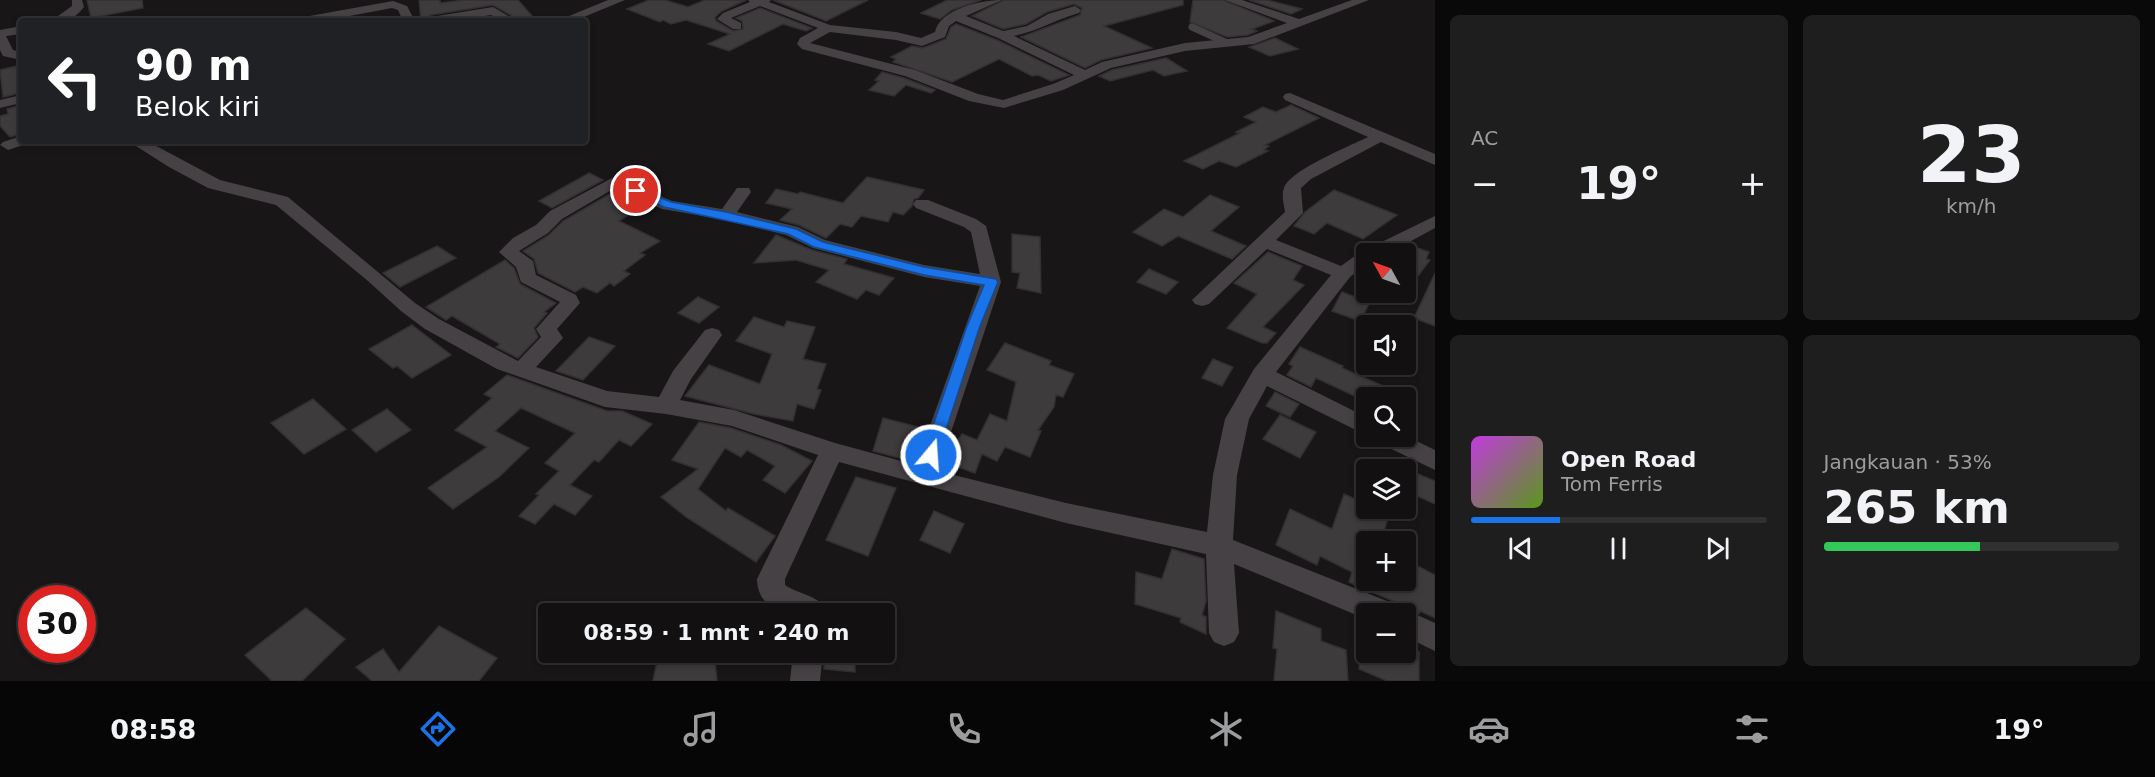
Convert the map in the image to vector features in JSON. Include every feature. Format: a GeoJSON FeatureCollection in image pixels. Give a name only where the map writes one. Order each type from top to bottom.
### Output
{"type":"FeatureCollection","features":[{"type":"Feature","properties":{"kind":"street"},"geometry":{"type":"LineString","coordinates":[[590,0],[600,8]]}},
{"type":"Feature","properties":{"kind":"street"},"geometry":{"type":"LineString","coordinates":[[572,18],[619,0]]}},
{"type":"Feature","properties":{"kind":"street"},"geometry":{"type":"LineString","coordinates":[[737,26],[723,20],[760,1],[828,28],[925,42],[941,34],[943,24],[955,16],[996,0]]}},
{"type":"Feature","properties":{"kind":"street"},"geometry":{"type":"LineString","coordinates":[[1231,0],[1298,22]]}},
{"type":"Feature","properties":{"kind":"street"},"geometry":{"type":"LineString","coordinates":[[828,28],[803,44],[910,74],[974,98],[1004,104],[1058,87],[1083,74],[1134,58],[1185,47],[1250,41],[1363,0]]}},
{"type":"Feature","properties":{"kind":"street"},"geometry":{"type":"LineString","coordinates":[[64,18],[78,7],[77,1]]}},
{"type":"Feature","properties":{"kind":"street"},"geometry":{"type":"LineString","coordinates":[[320,18],[393,4],[403,8],[408,18]]}},
{"type":"Feature","properties":{"kind":"street"},"geometry":{"type":"LineString","coordinates":[[1002,35],[1031,29],[1052,17],[1075,10]]}},
{"type":"Feature","properties":{"kind":"street"},"geometry":{"type":"LineString","coordinates":[[450,18],[493,11],[506,18]]}},
{"type":"Feature","properties":{"kind":"street"},"geometry":{"type":"LineString","coordinates":[[955,16],[1002,35],[1083,74]]}},
{"type":"Feature","properties":{"kind":"street"},"geometry":{"type":"LineString","coordinates":[[18,31],[0,35],[8,53],[18,56]]}},
{"type":"Feature","properties":{"kind":"street"},"geometry":{"type":"LineString","coordinates":[[1290,97],[1435,160]]}},
{"type":"Feature","properties":{"kind":"street"},"geometry":{"type":"LineString","coordinates":[[0,104],[18,100]]}},
{"type":"Feature","properties":{"kind":"street"},"geometry":{"type":"LineString","coordinates":[[1202,300],[1294,213],[1290,192],[1293,186],[1305,176],[1379,136]]}},
{"type":"Feature","properties":{"kind":"street"},"geometry":{"type":"LineString","coordinates":[[142,144],[213,183],[241,191],[269,195],[282,201],[375,277],[408,308],[432,324],[521,370],[605,399],[666,406],[734,418],[832,451],[924,477],[1066,513],[1219,546],[1360,603]]}},
{"type":"Feature","properties":{"kind":"street"},"geometry":{"type":"LineString","coordinates":[[521,370],[553,338],[546,329],[570,303],[569,299],[528,278],[526,265],[508,252],[519,242],[542,229],[556,216],[614,182],[668,205],[726,215],[792,231],[819,244],[913,268],[991,282]]}},
{"type":"Feature","properties":{"kind":"street"},"geometry":{"type":"LineString","coordinates":[[726,215],[743,192]]}},
{"type":"Feature","properties":{"kind":"street"},"geometry":{"type":"LineString","coordinates":[[921,204],[970,223],[980,230],[991,282],[924,477]]}},
{"type":"Feature","properties":{"kind":"street"},"geometry":{"type":"LineString","coordinates":[[1393,243],[1435,221]]}},
{"type":"Feature","properties":{"kind":"street"},"geometry":{"type":"LineString","coordinates":[[1264,242],[1343,273]]}},
{"type":"Feature","properties":{"kind":"street"},"geometry":{"type":"LineString","coordinates":[[1224,633],[1219,546],[1225,475],[1237,418],[1262,374],[1343,273],[1356,264]]}},
{"type":"Feature","properties":{"kind":"street"},"geometry":{"type":"LineString","coordinates":[[666,406],[681,376],[712,335]]}},
{"type":"Feature","properties":{"kind":"street"},"geometry":{"type":"LineString","coordinates":[[1262,374],[1356,423]]}},
{"type":"Feature","properties":{"kind":"street"},"geometry":{"type":"LineString","coordinates":[[1407,447],[1435,461]]}},
{"type":"Feature","properties":{"kind":"street"},"geometry":{"type":"LineString","coordinates":[[792,603],[773,593],[770,586],[771,579],[832,451]]}},
{"type":"Feature","properties":{"kind":"street"},"geometry":{"type":"LineString","coordinates":[[1416,628],[1435,638]]}},
{"type":"Feature","properties":{"kind":"street"},"geometry":{"type":"LineString","coordinates":[[805,681],[807,663]]}},
{"type":"Feature","properties":{"kind":"lane"},"geometry":{"type":"LineString","coordinates":[[1191,27],[1225,42]]}},
{"type":"Feature","properties":{"kind":"building"},"geometry":{"type":"Polygon","coordinates":[[[87,0],[142,0],[143,8],[91,18],[87,0]]]}},
{"type":"Feature","properties":{"kind":"building"},"geometry":{"type":"Polygon","coordinates":[[[419,0],[440,0],[440,3],[464,0],[518,0],[533,17],[516,18],[493,5],[421,18],[419,0]]]}},
{"type":"Feature","properties":{"kind":"building"},"geometry":{"type":"Polygon","coordinates":[[[649,0],[665,0],[688,7],[705,0],[746,0],[722,11],[715,17],[716,21],[733,31],[743,29],[742,21],[736,18],[760,8],[812,28],[806,31],[783,24],[729,51],[708,44],[730,34],[686,20],[671,24],[663,20],[660,22],[627,9],[649,0]]]}},
{"type":"Feature","properties":{"kind":"building"},"geometry":{"type":"Polygon","coordinates":[[[773,0],[868,0],[826,21],[773,0]]]}},
{"type":"Feature","properties":{"kind":"building"},"geometry":{"type":"Polygon","coordinates":[[[947,0],[981,0],[952,10],[940,19],[921,13],[947,0]]]}},
{"type":"Feature","properties":{"kind":"building"},"geometry":{"type":"Polygon","coordinates":[[[1004,0],[1183,0],[1183,5],[1104,26],[1152,48],[1101,60],[1085,68],[1021,37],[1080,15],[1082,8],[1074,4],[1047,12],[1026,24],[1003,29],[972,16],[1004,0]]]}},
{"type":"Feature","properties":{"kind":"building"},"geometry":{"type":"Polygon","coordinates":[[[1193,0],[1223,0],[1274,21],[1252,29],[1257,31],[1248,35],[1227,37],[1190,22],[1193,0]]]}},
{"type":"Feature","properties":{"kind":"building"},"geometry":{"type":"Polygon","coordinates":[[[1249,0],[1267,0],[1302,9],[1291,14],[1249,0]]]}},
{"type":"Feature","properties":{"kind":"building"},"geometry":{"type":"Polygon","coordinates":[[[956,24],[997,40],[1069,75],[1051,81],[1038,75],[1032,76],[999,59],[952,82],[893,62],[896,59],[891,57],[912,46],[923,48],[946,39],[951,27],[956,24]]]}},
{"type":"Feature","properties":{"kind":"building"},"geometry":{"type":"Polygon","coordinates":[[[1275,38],[1298,49],[1270,56],[1249,47],[1275,38]]]}},
{"type":"Feature","properties":{"kind":"building"},"geometry":{"type":"Polygon","coordinates":[[[1166,58],[1187,71],[1164,76],[1153,70],[1110,81],[1099,76],[1112,70],[1166,58]]]}},
{"type":"Feature","properties":{"kind":"building"},"geometry":{"type":"Polygon","coordinates":[[[18,66],[18,94],[3,97],[0,70],[18,66]]]}},
{"type":"Feature","properties":{"kind":"building"},"geometry":{"type":"Polygon","coordinates":[[[882,72],[935,90],[931,93],[906,85],[894,96],[869,90],[879,81],[875,80],[882,72]]]}},
{"type":"Feature","properties":{"kind":"building"},"geometry":{"type":"Polygon","coordinates":[[[1291,105],[1319,118],[1265,145],[1269,146],[1264,150],[1268,151],[1236,167],[1219,161],[1203,169],[1184,161],[1240,133],[1236,132],[1256,122],[1244,117],[1263,107],[1276,112],[1291,105]]]}},
{"type":"Feature","properties":{"kind":"building"},"geometry":{"type":"Polygon","coordinates":[[[18,106],[18,135],[10,137],[0,126],[0,116],[8,114],[7,109],[18,106]]]}},
{"type":"Feature","properties":{"kind":"building"},"geometry":{"type":"Polygon","coordinates":[[[589,173],[603,180],[552,208],[539,201],[589,173]]]}},
{"type":"Feature","properties":{"kind":"building"},"geometry":{"type":"Polygon","coordinates":[[[867,177],[924,190],[918,198],[914,199],[912,206],[903,215],[893,212],[888,222],[861,216],[852,227],[840,224],[826,238],[799,225],[780,220],[792,209],[766,203],[776,189],[798,194],[800,192],[843,203],[867,177]]]}},
{"type":"Feature","properties":{"kind":"building"},"geometry":{"type":"Polygon","coordinates":[[[1334,190],[1397,215],[1363,239],[1327,223],[1314,234],[1294,226],[1305,212],[1334,190]]]}},
{"type":"Feature","properties":{"kind":"building"},"geometry":{"type":"Polygon","coordinates":[[[615,191],[644,203],[619,221],[660,241],[640,253],[645,255],[624,271],[630,274],[614,286],[610,283],[597,293],[583,287],[575,292],[538,273],[534,259],[523,251],[549,235],[563,221],[615,191]]]}},
{"type":"Feature","properties":{"kind":"building"},"geometry":{"type":"Polygon","coordinates":[[[1210,195],[1239,207],[1211,231],[1246,246],[1232,259],[1178,236],[1162,246],[1133,232],[1164,209],[1183,217],[1210,195]]]}},
{"type":"Feature","properties":{"kind":"building"},"geometry":{"type":"Polygon","coordinates":[[[1012,234],[1040,237],[1041,293],[1017,288],[1020,273],[1012,272],[1012,234]]]}},
{"type":"Feature","properties":{"kind":"building"},"geometry":{"type":"Polygon","coordinates":[[[776,235],[812,250],[847,259],[844,264],[894,278],[879,295],[866,290],[857,299],[816,282],[829,270],[796,260],[754,263],[776,235]]]}},
{"type":"Feature","properties":{"kind":"building"},"geometry":{"type":"Polygon","coordinates":[[[437,246],[456,258],[400,287],[383,273],[437,246]]]}},
{"type":"Feature","properties":{"kind":"building"},"geometry":{"type":"Polygon","coordinates":[[[1416,247],[1429,252],[1426,259],[1430,260],[1416,279],[1416,247]]]}},
{"type":"Feature","properties":{"kind":"building"},"geometry":{"type":"Polygon","coordinates":[[[1268,252],[1302,266],[1293,280],[1304,285],[1263,327],[1276,333],[1267,343],[1262,343],[1227,328],[1257,294],[1234,283],[1268,252]]]}},
{"type":"Feature","properties":{"kind":"building"},"geometry":{"type":"Polygon","coordinates":[[[505,260],[514,268],[520,284],[556,303],[544,312],[547,313],[534,328],[538,337],[518,358],[496,347],[500,344],[452,316],[446,320],[426,307],[505,260]]]}},
{"type":"Feature","properties":{"kind":"building"},"geometry":{"type":"Polygon","coordinates":[[[1149,269],[1178,282],[1166,294],[1137,282],[1149,269]]]}},
{"type":"Feature","properties":{"kind":"building"},"geometry":{"type":"Polygon","coordinates":[[[1435,273],[1435,326],[1416,319],[1415,315],[1435,273]]]}},
{"type":"Feature","properties":{"kind":"building"},"geometry":{"type":"Polygon","coordinates":[[[1342,292],[1355,297],[1356,294],[1356,303],[1369,303],[1363,315],[1356,315],[1356,320],[1332,311],[1342,292]]]}},
{"type":"Feature","properties":{"kind":"building"},"geometry":{"type":"Polygon","coordinates":[[[698,297],[719,307],[699,323],[678,313],[698,297]]]}},
{"type":"Feature","properties":{"kind":"building"},"geometry":{"type":"Polygon","coordinates":[[[754,317],[784,327],[787,321],[815,327],[803,359],[826,364],[817,389],[821,390],[814,409],[797,404],[793,421],[754,414],[685,396],[709,365],[760,384],[772,354],[736,341],[754,317]]]}},
{"type":"Feature","properties":{"kind":"building"},"geometry":{"type":"Polygon","coordinates":[[[412,325],[451,355],[412,378],[397,366],[393,368],[369,349],[412,325]]]}},
{"type":"Feature","properties":{"kind":"building"},"geometry":{"type":"Polygon","coordinates":[[[589,337],[615,346],[583,380],[556,371],[589,337]]]}},
{"type":"Feature","properties":{"kind":"building"},"geometry":{"type":"Polygon","coordinates":[[[1005,343],[1051,361],[1049,365],[1074,374],[1063,397],[1056,395],[1054,407],[1038,430],[1041,431],[1030,457],[1005,447],[997,461],[982,454],[975,473],[944,462],[962,434],[977,440],[990,414],[1007,421],[1016,382],[987,370],[1005,343]]]}},
{"type":"Feature","properties":{"kind":"building"},"geometry":{"type":"Polygon","coordinates":[[[1300,347],[1385,387],[1356,387],[1356,397],[1316,378],[1311,387],[1287,375],[1293,366],[1289,364],[1300,347]]]}},
{"type":"Feature","properties":{"kind":"building"},"geometry":{"type":"Polygon","coordinates":[[[1213,359],[1233,367],[1222,386],[1202,378],[1213,359]]]}},
{"type":"Feature","properties":{"kind":"building"},"geometry":{"type":"Polygon","coordinates":[[[507,375],[607,411],[622,411],[652,424],[631,446],[619,440],[599,462],[594,460],[570,485],[592,496],[575,515],[554,504],[535,524],[519,516],[539,495],[536,494],[559,471],[545,463],[575,433],[521,408],[495,431],[529,448],[499,477],[453,509],[428,488],[487,447],[455,430],[492,398],[484,394],[507,375]]]}},
{"type":"Feature","properties":{"kind":"building"},"geometry":{"type":"Polygon","coordinates":[[[1275,392],[1299,404],[1290,417],[1266,406],[1275,392]]]}},
{"type":"Feature","properties":{"kind":"building"},"geometry":{"type":"Polygon","coordinates":[[[313,399],[346,429],[304,454],[271,423],[313,399]]]}},
{"type":"Feature","properties":{"kind":"building"},"geometry":{"type":"Polygon","coordinates":[[[387,409],[411,430],[376,452],[352,430],[387,409]]]}},
{"type":"Feature","properties":{"kind":"building"},"geometry":{"type":"Polygon","coordinates":[[[1280,415],[1316,432],[1300,458],[1263,439],[1280,415]]]}},
{"type":"Feature","properties":{"kind":"building"},"geometry":{"type":"Polygon","coordinates":[[[883,418],[926,429],[915,462],[873,451],[883,418]]]}},
{"type":"Feature","properties":{"kind":"building"},"geometry":{"type":"Polygon","coordinates":[[[699,422],[731,428],[781,445],[812,461],[785,493],[763,480],[775,466],[747,450],[741,457],[725,448],[698,489],[726,511],[728,508],[775,536],[756,562],[686,517],[661,497],[698,469],[672,460],[699,422]]]}},
{"type":"Feature","properties":{"kind":"building"},"geometry":{"type":"Polygon","coordinates":[[[1416,473],[1435,481],[1435,504],[1416,495],[1416,473]]]}},
{"type":"Feature","properties":{"kind":"building"},"geometry":{"type":"Polygon","coordinates":[[[856,477],[896,488],[868,556],[826,540],[856,477]]]}},
{"type":"Feature","properties":{"kind":"building"},"geometry":{"type":"Polygon","coordinates":[[[1344,494],[1356,499],[1356,519],[1388,519],[1384,531],[1356,531],[1356,585],[1349,582],[1352,572],[1320,556],[1317,565],[1276,545],[1290,509],[1332,529],[1344,494]]]}},
{"type":"Feature","properties":{"kind":"building"},"geometry":{"type":"Polygon","coordinates":[[[934,511],[964,524],[950,553],[920,540],[934,511]]]}},
{"type":"Feature","properties":{"kind":"building"},"geometry":{"type":"Polygon","coordinates":[[[1172,549],[1204,559],[1206,601],[1202,615],[1206,617],[1206,634],[1180,622],[1181,618],[1135,604],[1136,572],[1162,579],[1172,549]]]}},
{"type":"Feature","properties":{"kind":"building"},"geometry":{"type":"Polygon","coordinates":[[[1416,565],[1435,575],[1435,618],[1420,611],[1419,614],[1416,612],[1416,603],[1398,603],[1370,591],[1416,591],[1416,565]]]}},
{"type":"Feature","properties":{"kind":"building"},"geometry":{"type":"Polygon","coordinates":[[[306,608],[345,639],[302,681],[272,681],[245,655],[306,608]]]}},
{"type":"Feature","properties":{"kind":"building"},"geometry":{"type":"Polygon","coordinates":[[[1276,611],[1321,629],[1321,641],[1346,650],[1348,681],[1274,681],[1277,649],[1273,648],[1276,611]]]}},
{"type":"Feature","properties":{"kind":"building"},"geometry":{"type":"Polygon","coordinates":[[[439,626],[497,658],[479,681],[372,681],[356,667],[383,649],[399,672],[439,626]]]}},
{"type":"Feature","properties":{"kind":"building"},"geometry":{"type":"Polygon","coordinates":[[[1416,652],[1419,652],[1419,681],[1387,681],[1359,669],[1359,663],[1416,663],[1416,652]]]}},
{"type":"Feature","properties":{"kind":"building"},"geometry":{"type":"Polygon","coordinates":[[[657,663],[715,663],[717,681],[653,681],[657,663]]]}},
{"type":"Feature","properties":{"kind":"building"},"geometry":{"type":"Polygon","coordinates":[[[824,663],[855,663],[855,672],[824,669],[824,663]]]}},
{"type":"Feature","properties":{"kind":"route"},"geometry":{"type":"LineString","coordinates":[[636,191],[668,205],[726,215],[792,231],[802,238],[819,244],[924,271],[991,282],[931,455]]}}]}
